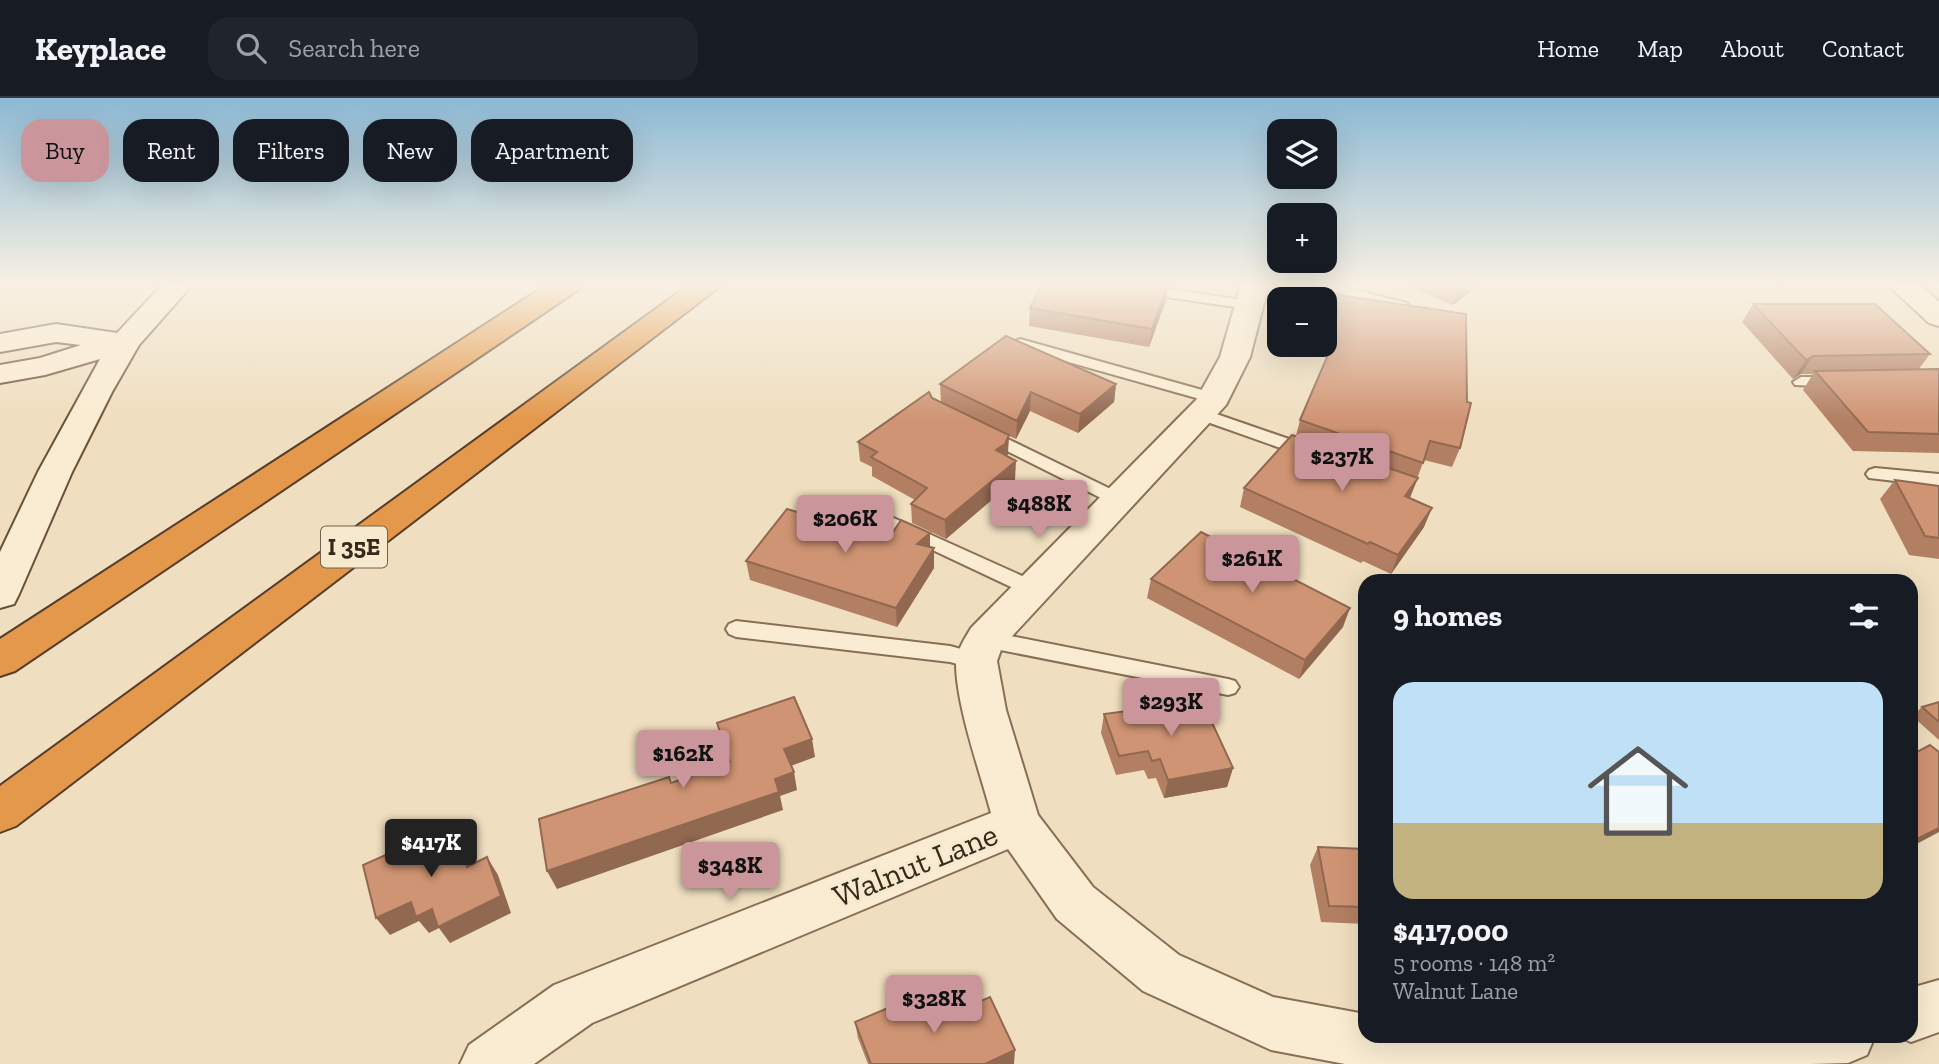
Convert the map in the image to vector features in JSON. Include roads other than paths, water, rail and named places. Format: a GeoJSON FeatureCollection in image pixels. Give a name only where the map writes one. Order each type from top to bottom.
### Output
{"type":"FeatureCollection","features":[{"type":"Feature","properties":{"kind":"highway"},"geometry":{"type":"LineString","coordinates":[[0,660],[500,329]]}},
{"type":"Feature","properties":{"kind":"highway","name":"I 35E"},"geometry":{"type":"LineString","coordinates":[[0,812],[648,329]]}},
{"type":"Feature","properties":{"kind":"street"},"geometry":{"type":"LineString","coordinates":[[0,594],[55,472],[126,341],[137,329]]}},
{"type":"Feature","properties":{"kind":"street"},"geometry":{"type":"LineString","coordinates":[[1017,824],[985,710],[981,650],[1032,589],[1208,406],[1235,356],[1243,329]]}},
{"type":"Feature","properties":{"kind":"street"},"geometry":{"type":"LineString","coordinates":[[0,343],[56,334],[126,341]]}},
{"type":"Feature","properties":{"kind":"street"},"geometry":{"type":"LineString","coordinates":[[0,374],[45,366],[126,341]]}},
{"type":"Feature","properties":{"kind":"street","name":"Walnut Lane"},"geometry":{"type":"LineString","coordinates":[[488,1064],[573,1004],[1017,824],[1075,903],[1161,973],[1271,1023],[1358,1039]]}},
{"type":"Feature","properties":{"kind":"street"},"geometry":{"type":"LineString","coordinates":[[1918,1013],[1939,1006]]}},
{"type":"Feature","properties":{"kind":"street","name":"Walnut Lane"},"geometry":{"type":"LineString","coordinates":[[1377,1043],[1398,1047],[1562,1043]]}},
{"type":"Feature","properties":{"kind":"lane"},"geometry":{"type":"LineString","coordinates":[[1020,344],[1208,406],[1320,456]]}},
{"type":"Feature","properties":{"kind":"lane"},"geometry":{"type":"LineString","coordinates":[[1801,382],[1856,381]]}},
{"type":"Feature","properties":{"kind":"lane"},"geometry":{"type":"LineString","coordinates":[[975,428],[1119,500]]}},
{"type":"Feature","properties":{"kind":"lane"},"geometry":{"type":"LineString","coordinates":[[1875,474],[1939,480]]}},
{"type":"Feature","properties":{"kind":"lane"},"geometry":{"type":"LineString","coordinates":[[858,508],[1032,589]]}},
{"type":"Feature","properties":{"kind":"lane"},"geometry":{"type":"LineString","coordinates":[[736,629],[950,654],[981,650],[1228,687]]}}]}
